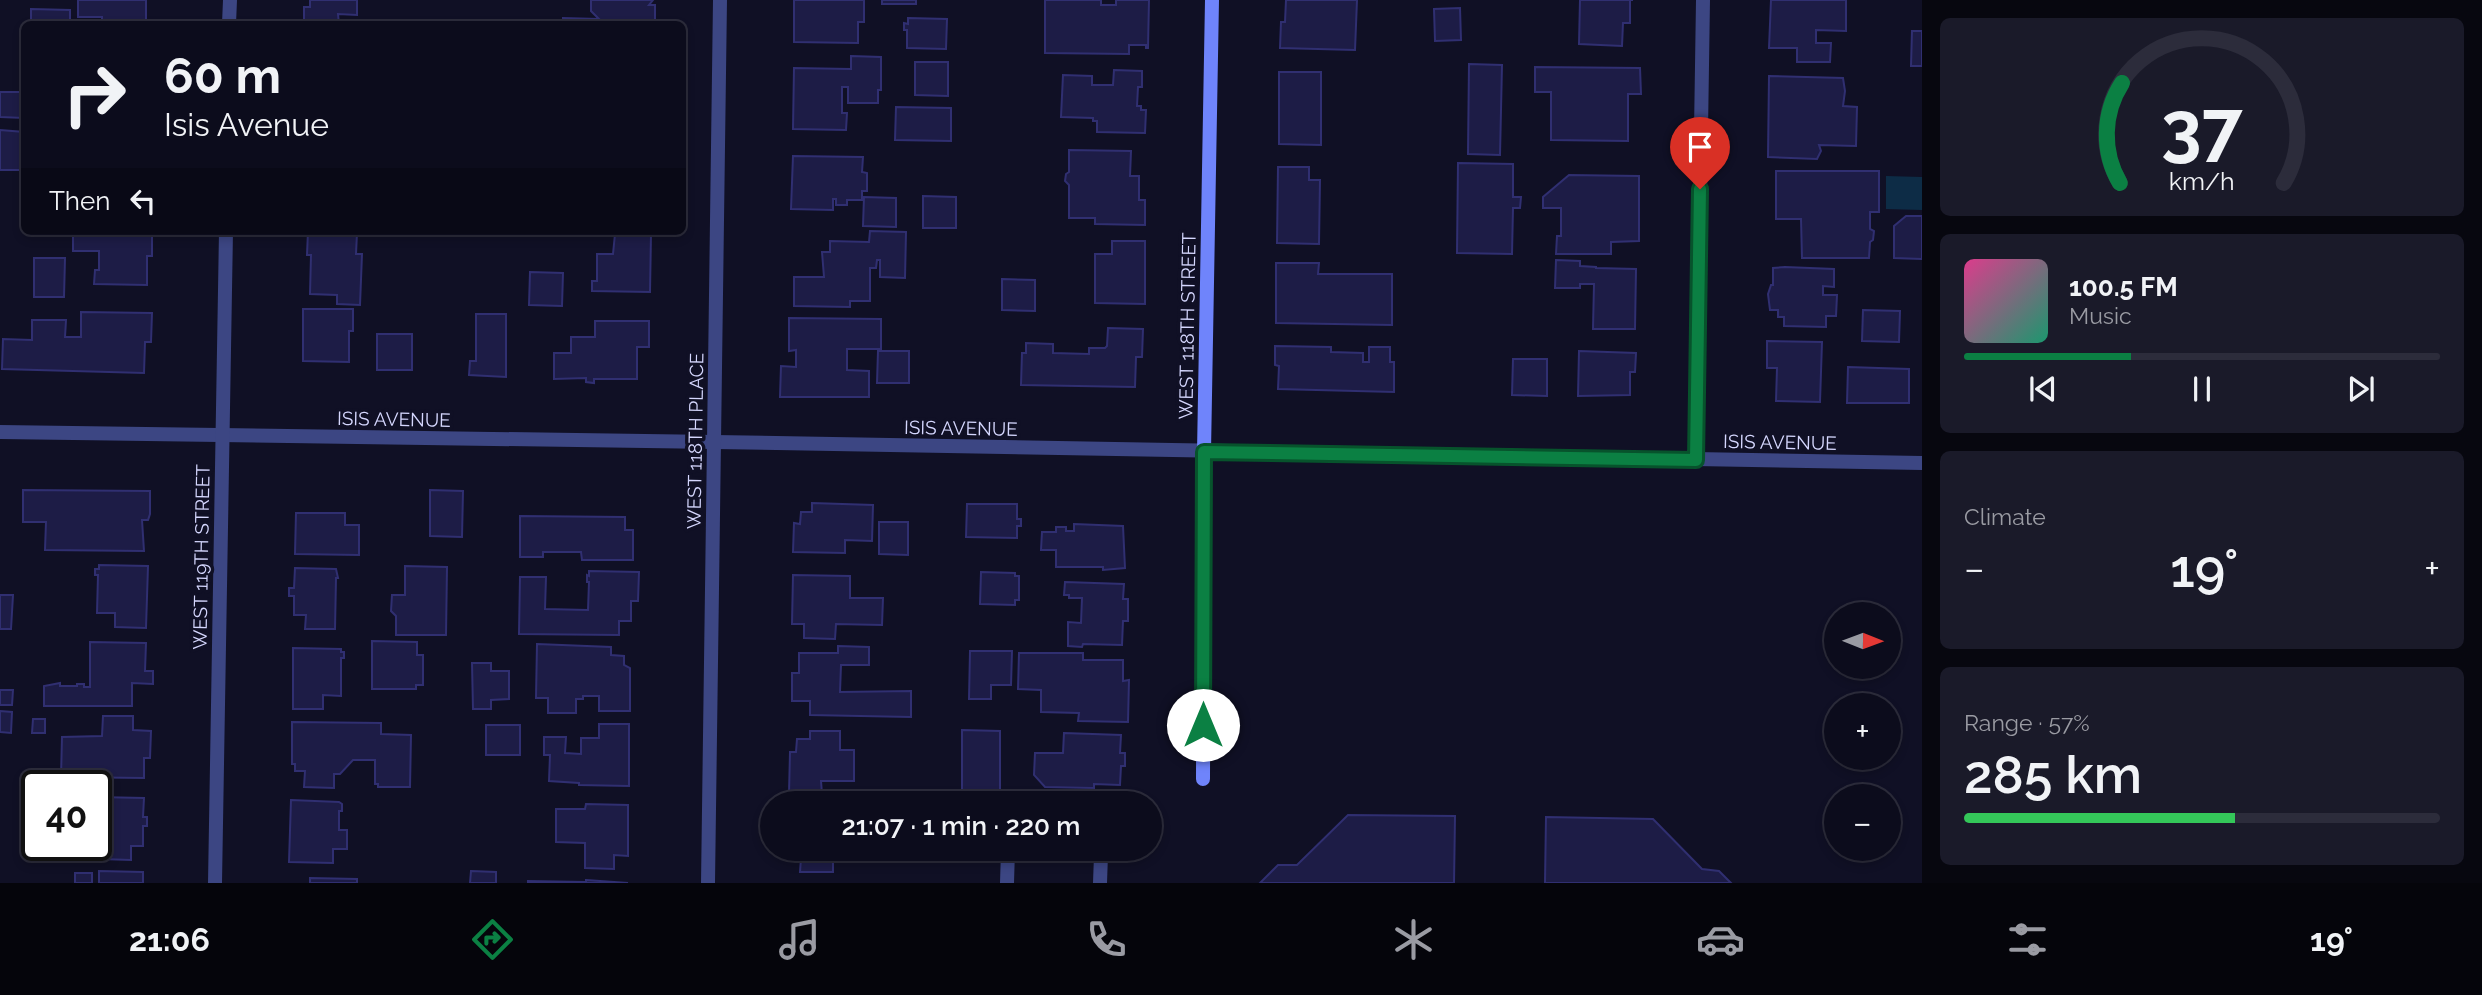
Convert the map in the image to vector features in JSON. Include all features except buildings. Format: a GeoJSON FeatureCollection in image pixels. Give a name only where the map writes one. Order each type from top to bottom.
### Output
{"type":"FeatureCollection","features":[{"type":"Feature","properties":{"kind":"street"},"geometry":{"type":"LineString","coordinates":[[229,21],[230,0]]}},
{"type":"Feature","properties":{"kind":"street","name":"WEST 118TH PLACE"},"geometry":{"type":"LineString","coordinates":[[708,883],[720,0]]}},
{"type":"Feature","properties":{"kind":"street","name":"WEST 118TH STREET"},"geometry":{"type":"LineString","coordinates":[[1203,779],[1204,452],[1212,0]]}},
{"type":"Feature","properties":{"kind":"street"},"geometry":{"type":"LineString","coordinates":[[1696,460],[1703,0]]}},
{"type":"Feature","properties":{"kind":"street","name":"WEST 119TH STREET"},"geometry":{"type":"LineString","coordinates":[[215,883],[226,235]]}},
{"type":"Feature","properties":{"kind":"street","name":"ISIS AVENUE"},"geometry":{"type":"LineString","coordinates":[[0,432],[1922,463]]}},
{"type":"Feature","properties":{"kind":"street"},"geometry":{"type":"LineString","coordinates":[[1007,883],[1008,850],[1101,855],[1100,883]]}},
{"type":"Feature","properties":{"kind":"water"},"geometry":{"type":"Polygon","coordinates":[[[1886,176],[1922,177],[1922,210],[1886,209],[1886,176]]]}},
{"type":"Feature","properties":{"kind":"route"},"geometry":{"type":"LineString","coordinates":[[1203,725],[1204,452],[1696,460],[1700,189]]}}]}
